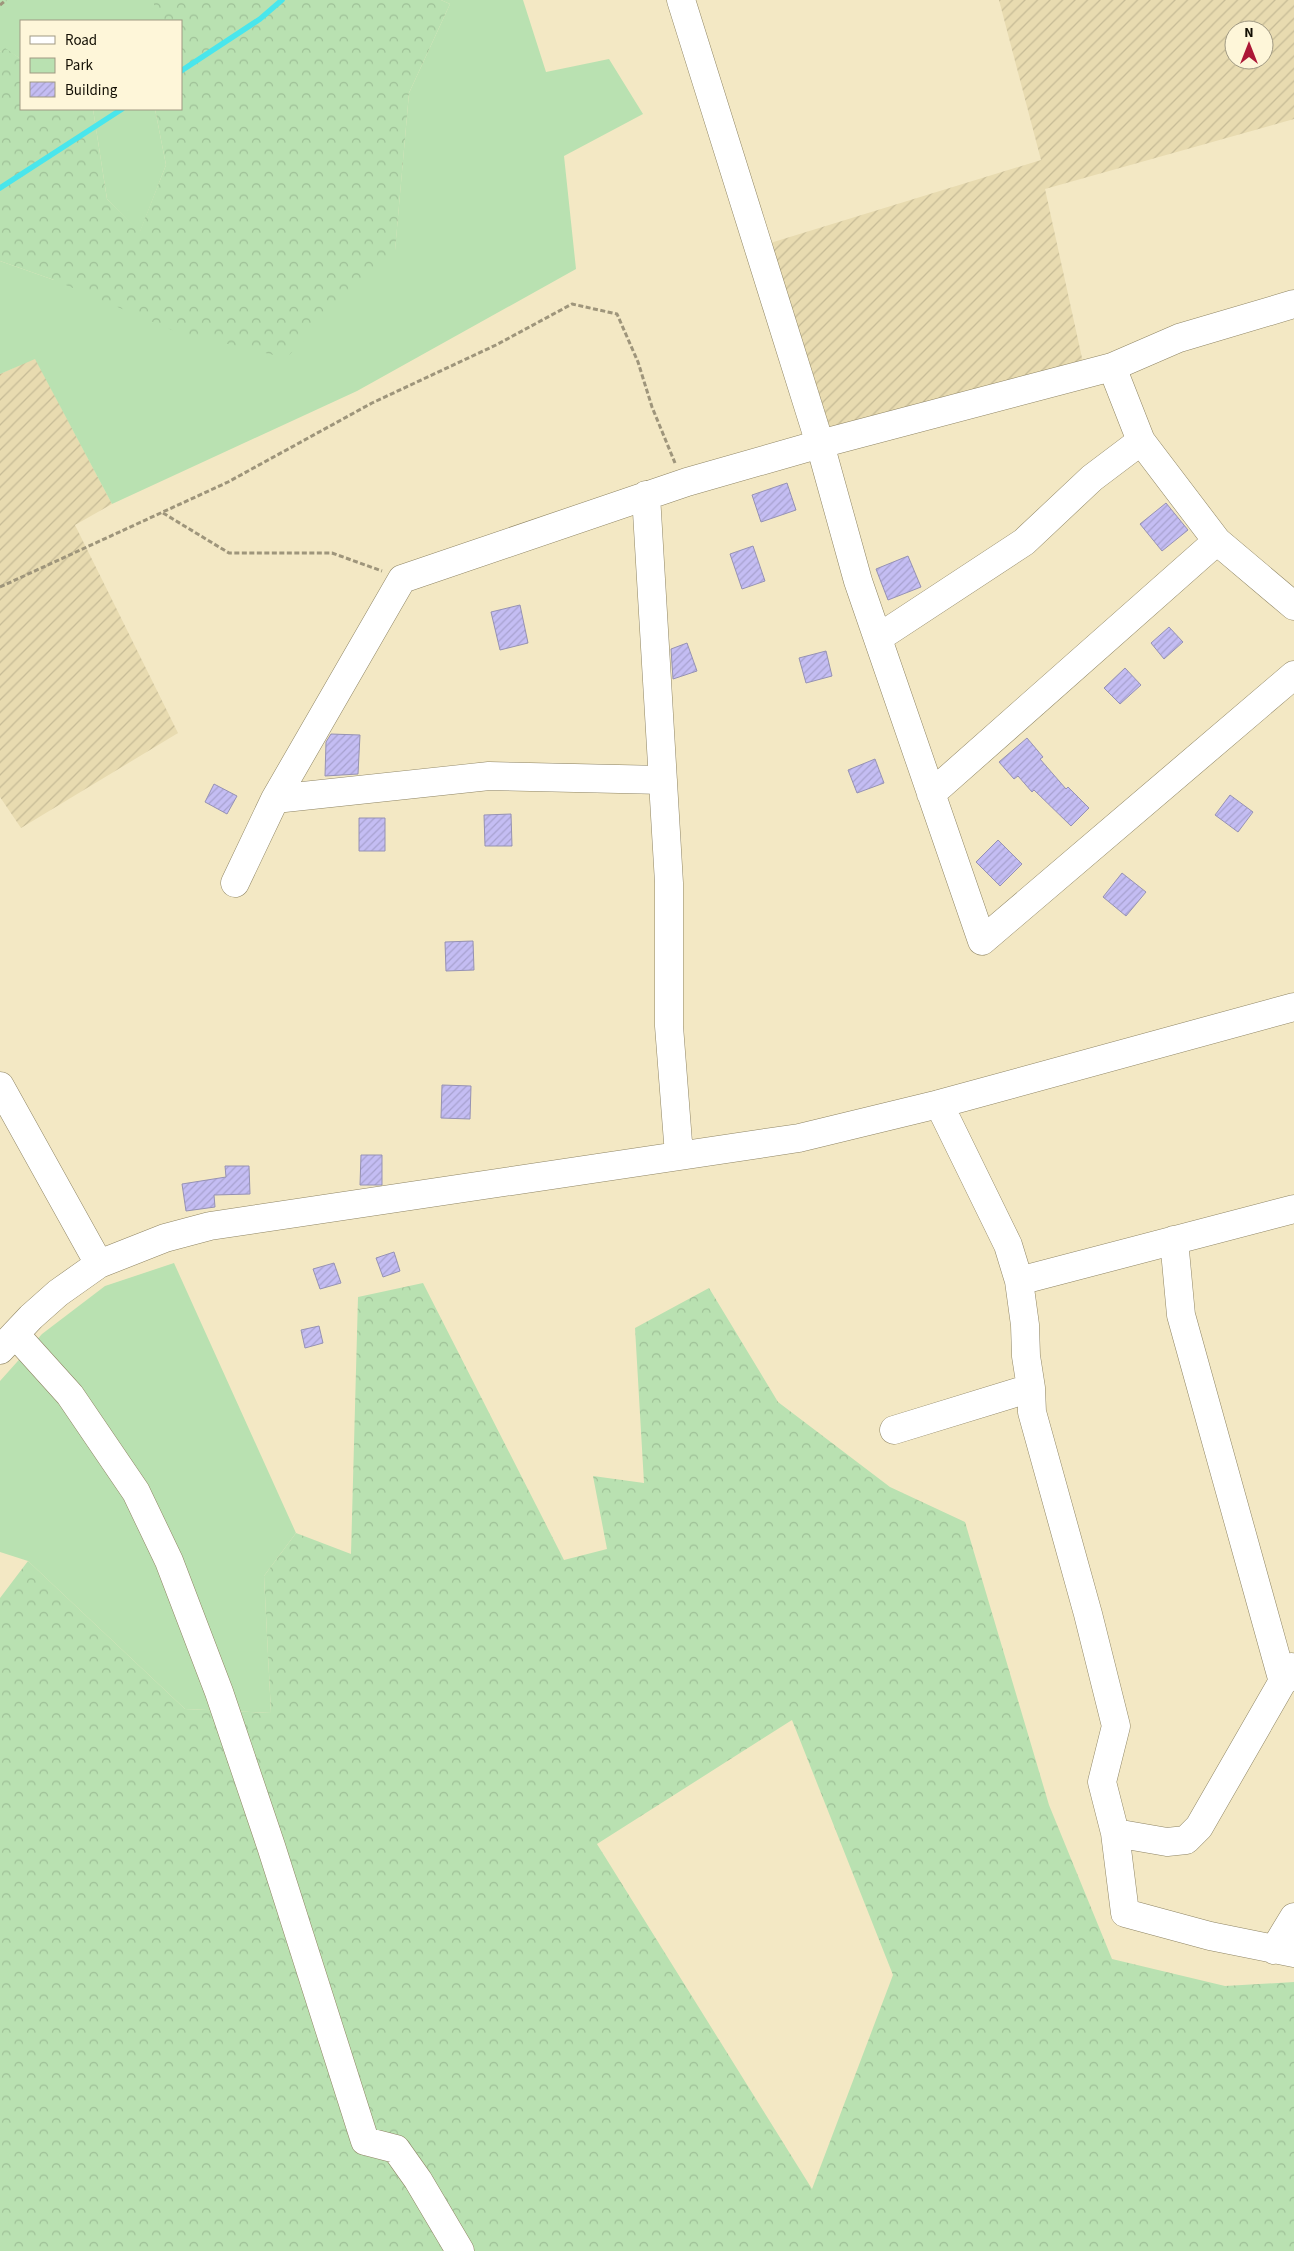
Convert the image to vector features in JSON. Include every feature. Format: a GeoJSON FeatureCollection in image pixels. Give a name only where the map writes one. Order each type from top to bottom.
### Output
{"type":"FeatureCollection","features":[{"type":"Feature","properties":{"kind":"street"},"geometry":{"type":"LineString","coordinates":[[681,0],[820,444],[858,581],[982,941],[1294,675]]}},
{"type":"Feature","properties":{"kind":"street"},"geometry":{"type":"LineString","coordinates":[[235,883],[275,799],[402,579],[686,482],[820,444],[1112,367],[1179,338],[1294,304]]}},
{"type":"Feature","properties":{"kind":"street"},"geometry":{"type":"LineString","coordinates":[[1112,367],[1141,441],[1217,541],[1294,606]]}},
{"type":"Feature","properties":{"kind":"street"},"geometry":{"type":"LineString","coordinates":[[878,638],[1024,542],[1092,478],[1141,441]]}},
{"type":"Feature","properties":{"kind":"street"},"geometry":{"type":"LineString","coordinates":[[646,495],[669,883],[669,1026],[678,1155]]}},
{"type":"Feature","properties":{"kind":"street"},"geometry":{"type":"LineString","coordinates":[[931,794],[1217,541]]}},
{"type":"Feature","properties":{"kind":"street"},"geometry":{"type":"LineString","coordinates":[[275,799],[489,776],[663,780]]}},
{"type":"Feature","properties":{"kind":"street"},"geometry":{"type":"LineString","coordinates":[[460,2251],[418,2180],[396,2149],[365,2141],[271,1846],[219,1692],[169,1561],[136,1492],[70,1395],[7,1342],[58,1293],[98,1264],[165,1238],[210,1226],[799,1138],[939,1104],[1294,1007]]}},
{"type":"Feature","properties":{"kind":"street"},"geometry":{"type":"LineString","coordinates":[[0,1086],[98,1264]]}},
{"type":"Feature","properties":{"kind":"street"},"geometry":{"type":"LineString","coordinates":[[939,1104],[1008,1245],[1019,1280],[1025,1325],[1032,1412],[1088,1614],[1116,1726],[1102,1782],[1115,1833],[1126,1912],[1210,1936],[1284,1951],[1294,1917]]}},
{"type":"Feature","properties":{"kind":"street"},"geometry":{"type":"LineString","coordinates":[[1019,1280],[1294,1209]]}},
{"type":"Feature","properties":{"kind":"street"},"geometry":{"type":"LineString","coordinates":[[1115,1833],[1167,1842],[1186,1840],[1199,1827],[1288,1672],[1181,1315],[1174,1240]]}},
{"type":"Feature","properties":{"kind":"street"},"geometry":{"type":"LineString","coordinates":[[894,1430],[1031,1388]]}},
{"type":"Feature","properties":{"kind":"path"},"geometry":{"type":"LineString","coordinates":[[0,5],[6,0]]}},
{"type":"Feature","properties":{"kind":"path"},"geometry":{"type":"LineString","coordinates":[[0,587],[228,482],[372,403],[496,345],[572,304],[617,314],[638,362],[652,407],[672,459],[686,482]]}},
{"type":"Feature","properties":{"kind":"path"},"geometry":{"type":"LineString","coordinates":[[162,512],[229,553],[332,553],[402,579]]}},
{"type":"Feature","properties":{"kind":"shaded area"},"geometry":{"type":"Polygon","coordinates":[[[999,0],[1294,0],[1294,119],[1045,189],[1084,367],[831,444],[767,244],[1041,160],[999,0]]]}},
{"type":"Feature","properties":{"kind":"shaded area"},"geometry":{"type":"Polygon","coordinates":[[[35,358],[112,504],[75,525],[178,733],[21,828],[0,797],[0,374],[35,358]]]}},
{"type":"Feature","properties":{"kind":"green space"},"geometry":{"type":"Polygon","coordinates":[[[0,0],[154,0],[154,20],[20,20],[20,58],[5,49],[0,52],[0,0]]]}},
{"type":"Feature","properties":{"kind":"green space"},"geometry":{"type":"Polygon","coordinates":[[[154,0],[441,0],[450,4],[409,93],[395,251],[286,358],[174,331],[54,280],[0,261],[0,52],[5,48],[20,58],[20,110],[93,110],[107,199],[140,231],[166,165],[155,110],[182,110],[182,20],[154,20],[154,0]]]}},
{"type":"Feature","properties":{"kind":"green space"},"geometry":{"type":"Polygon","coordinates":[[[441,0],[523,0],[546,72],[609,59],[643,114],[564,156],[576,269],[357,391],[112,504],[35,359],[0,374],[0,261],[54,280],[395,250],[409,93],[450,4],[441,0]]]}},
{"type":"Feature","properties":{"kind":"green space"},"geometry":{"type":"Polygon","coordinates":[[[93,110],[155,110],[166,165],[140,232],[107,199],[93,110]]]}},
{"type":"Feature","properties":{"kind":"green space"},"geometry":{"type":"Polygon","coordinates":[[[174,1263],[296,1533],[264,1576],[271,1713],[185,1709],[28,1561],[0,1552],[0,1381],[42,1334],[105,1286],[174,1263]]]}},
{"type":"Feature","properties":{"kind":"green space"},"geometry":{"type":"Polygon","coordinates":[[[423,1283],[564,1560],[607,1549],[593,1476],[644,1483],[635,1328],[709,1288],[778,1402],[890,1487],[965,1522],[1049,1805],[1112,1959],[1225,1986],[1294,1982],[1294,2251],[0,2251],[0,1598],[28,1561],[185,1709],[271,1713],[264,1576],[296,1533],[351,1554],[358,1297],[423,1283]],[[792,1720],[597,1844],[812,2189],[893,1975],[792,1720]]]}},
{"type":"Feature","properties":{"kind":"building"},"geometry":{"type":"Polygon","coordinates":[[[787,483],[796,510],[761,522],[752,495],[787,483]]]}},
{"type":"Feature","properties":{"kind":"building"},"geometry":{"type":"Polygon","coordinates":[[[1166,503],[1188,530],[1162,551],[1140,524],[1166,503]]]}},
{"type":"Feature","properties":{"kind":"building"},"geometry":{"type":"Polygon","coordinates":[[[753,546],[765,581],[742,589],[730,554],[753,546]]]}},
{"type":"Feature","properties":{"kind":"building"},"geometry":{"type":"Polygon","coordinates":[[[908,556],[921,587],[888,600],[876,569],[908,556]]]}},
{"type":"Feature","properties":{"kind":"building"},"geometry":{"type":"Polygon","coordinates":[[[520,605],[528,643],[500,650],[491,612],[520,605]]]}},
{"type":"Feature","properties":{"kind":"building"},"geometry":{"type":"Polygon","coordinates":[[[1169,627],[1183,642],[1164,659],[1151,643],[1169,627]]]}},
{"type":"Feature","properties":{"kind":"building"},"geometry":{"type":"Polygon","coordinates":[[[687,643],[697,671],[673,679],[671,649],[687,643]]]}},
{"type":"Feature","properties":{"kind":"building"},"geometry":{"type":"Polygon","coordinates":[[[826,651],[832,676],[806,683],[799,658],[826,651]]]}},
{"type":"Feature","properties":{"kind":"building"},"geometry":{"type":"Polygon","coordinates":[[[1125,668],[1141,685],[1120,704],[1104,688],[1125,668]]]}},
{"type":"Feature","properties":{"kind":"building"},"geometry":{"type":"Polygon","coordinates":[[[331,734],[360,735],[358,774],[325,776],[326,742],[331,734]]]}},
{"type":"Feature","properties":{"kind":"building"},"geometry":{"type":"Polygon","coordinates":[[[1027,738],[1043,757],[1040,759],[1066,789],[1068,787],[1089,808],[1071,826],[1034,790],[1032,792],[1018,776],[1014,779],[999,762],[1027,738]]]}},
{"type":"Feature","properties":{"kind":"building"},"geometry":{"type":"Polygon","coordinates":[[[875,759],[884,783],[857,793],[848,770],[875,759]]]}},
{"type":"Feature","properties":{"kind":"building"},"geometry":{"type":"Polygon","coordinates":[[[214,784],[237,796],[227,814],[205,802],[214,784]]]}},
{"type":"Feature","properties":{"kind":"building"},"geometry":{"type":"Polygon","coordinates":[[[1230,795],[1253,812],[1238,832],[1215,815],[1230,795]]]}},
{"type":"Feature","properties":{"kind":"building"},"geometry":{"type":"Polygon","coordinates":[[[511,814],[512,846],[485,846],[484,815],[511,814]]]}},
{"type":"Feature","properties":{"kind":"building"},"geometry":{"type":"Polygon","coordinates":[[[359,818],[385,818],[385,851],[359,851],[359,818]]]}},
{"type":"Feature","properties":{"kind":"building"},"geometry":{"type":"Polygon","coordinates":[[[998,840],[1022,864],[1000,886],[976,862],[998,840]]]}},
{"type":"Feature","properties":{"kind":"building"},"geometry":{"type":"Polygon","coordinates":[[[1122,873],[1146,892],[1126,916],[1103,897],[1122,873]]]}},
{"type":"Feature","properties":{"kind":"building"},"geometry":{"type":"Polygon","coordinates":[[[473,941],[474,970],[446,971],[445,942],[473,941]]]}},
{"type":"Feature","properties":{"kind":"building"},"geometry":{"type":"Polygon","coordinates":[[[442,1085],[471,1086],[470,1119],[441,1118],[442,1085]]]}},
{"type":"Feature","properties":{"kind":"building"},"geometry":{"type":"Polygon","coordinates":[[[361,1155],[382,1155],[382,1185],[360,1185],[361,1155]]]}},
{"type":"Feature","properties":{"kind":"building"},"geometry":{"type":"Polygon","coordinates":[[[225,1166],[249,1166],[250,1194],[214,1195],[215,1207],[186,1211],[182,1184],[226,1177],[225,1166]]]}},
{"type":"Feature","properties":{"kind":"building"},"geometry":{"type":"Polygon","coordinates":[[[394,1252],[400,1271],[383,1277],[376,1258],[394,1252]]]}},
{"type":"Feature","properties":{"kind":"building"},"geometry":{"type":"Polygon","coordinates":[[[334,1263],[341,1283],[320,1289],[313,1269],[334,1263]]]}},
{"type":"Feature","properties":{"kind":"building"},"geometry":{"type":"Polygon","coordinates":[[[319,1326],[323,1343],[305,1348],[301,1330],[319,1326]]]}},
{"type":"Feature","properties":{"kind":"waterway"},"geometry":{"type":"LineString","coordinates":[[182,70],[260,19],[282,0]]}},
{"type":"Feature","properties":{"kind":"waterway"},"geometry":{"type":"LineString","coordinates":[[0,188],[120,110]]}}]}
